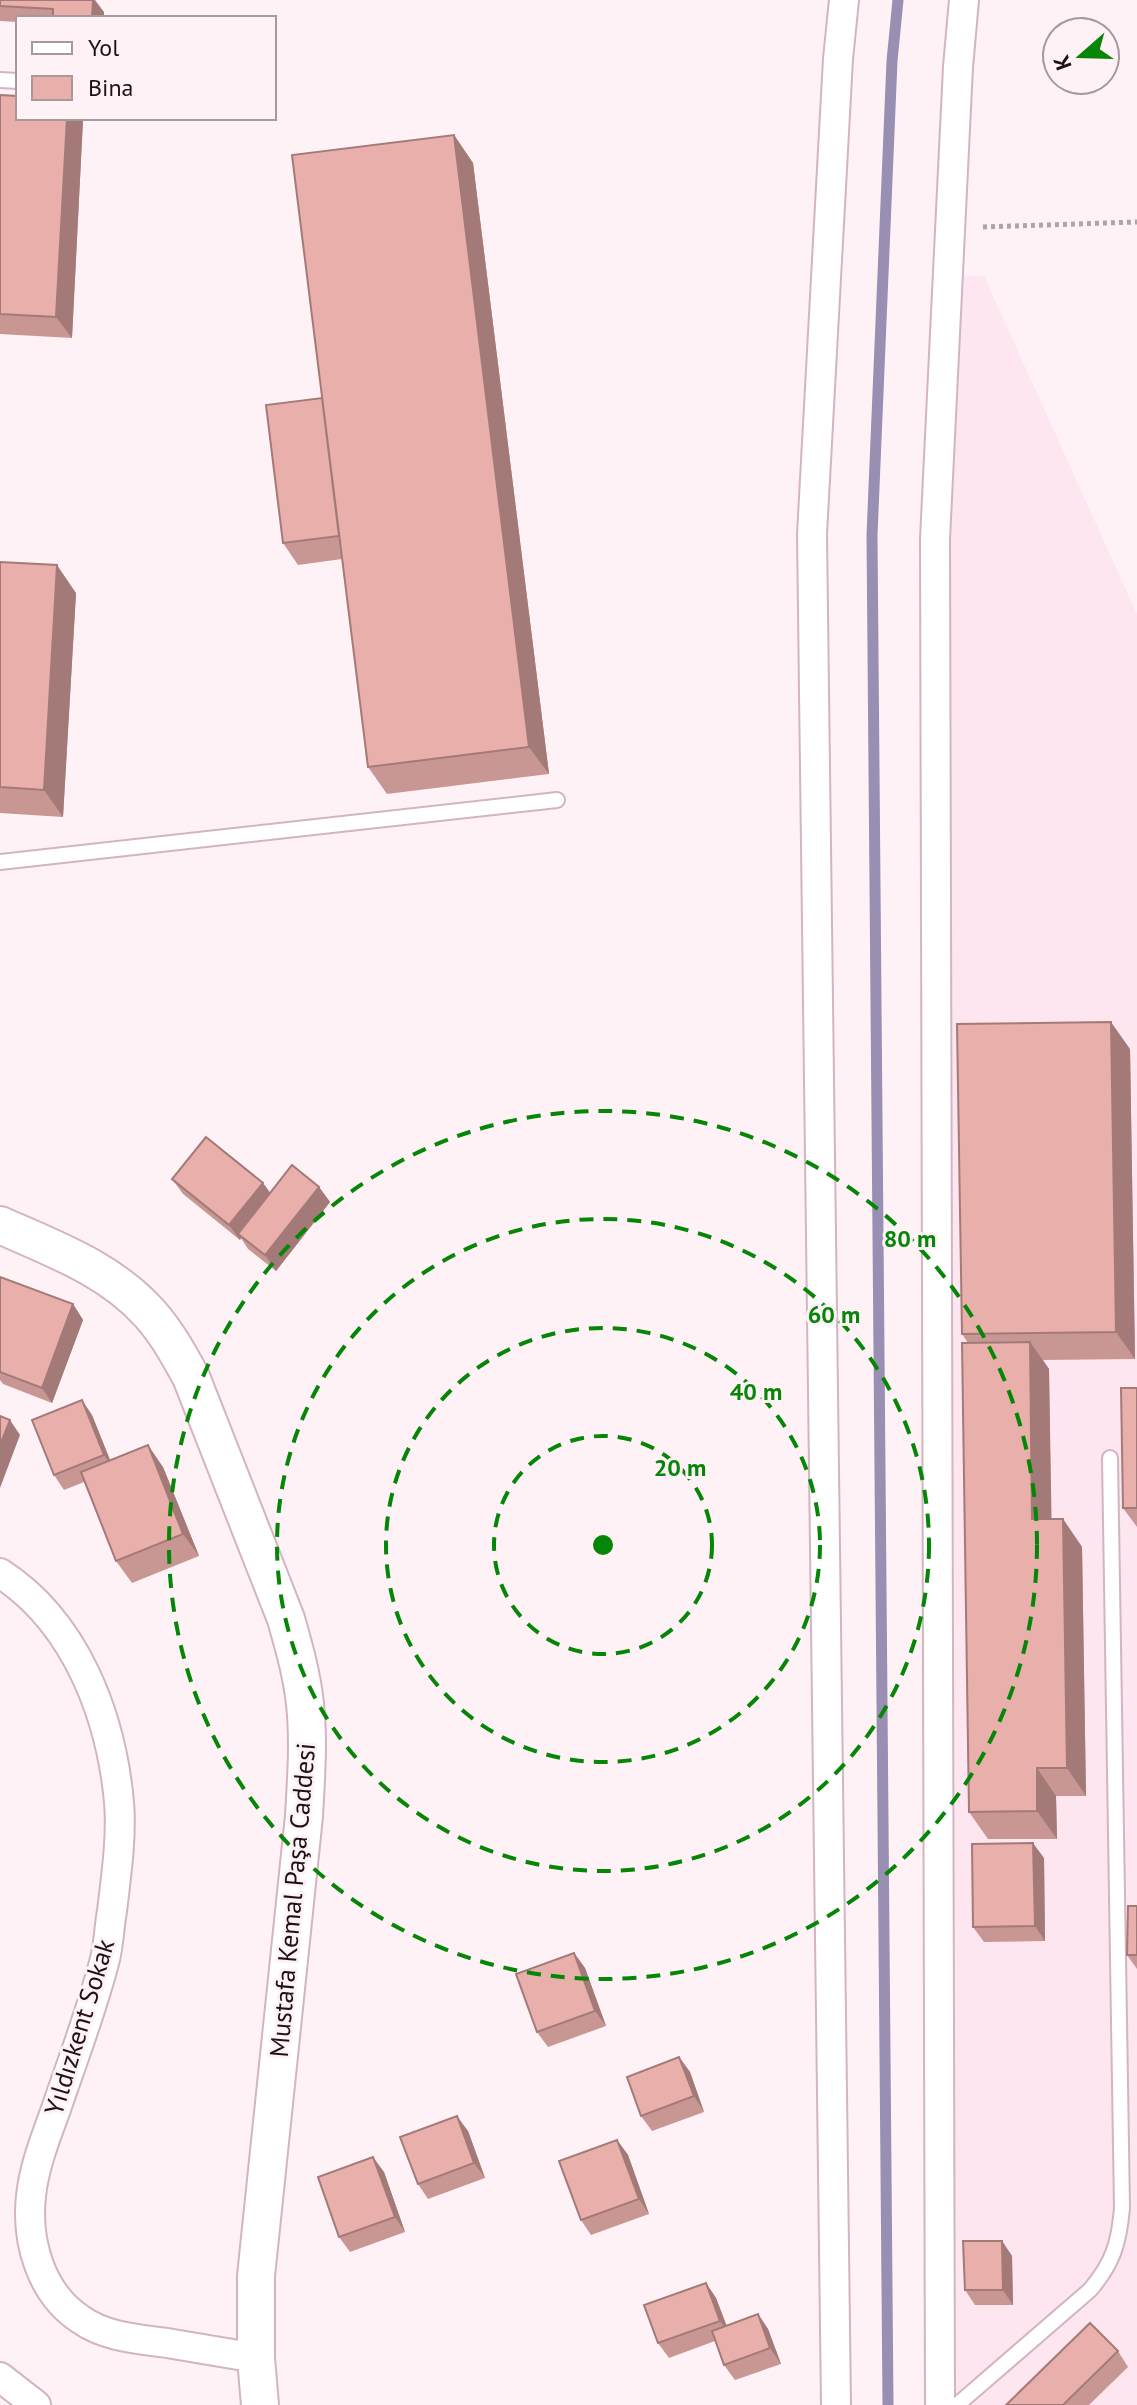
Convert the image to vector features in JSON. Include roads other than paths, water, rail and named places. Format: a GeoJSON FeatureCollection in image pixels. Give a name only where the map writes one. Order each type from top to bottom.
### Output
{"type":"FeatureCollection","features":[{"type":"Feature","properties":{"kind":"street"},"geometry":{"type":"LineString","coordinates":[[836,2405],[812,534],[838,59],[844,0]]}},
{"type":"Feature","properties":{"kind":"street"},"geometry":{"type":"LineString","coordinates":[[940,2405],[935,539],[964,0]]}},
{"type":"Feature","properties":{"kind":"street","name":"Mustafa Kemal Paşa Caddesi"},"geometry":{"type":"LineString","coordinates":[[0,1225],[80,1261],[111,1279],[151,1315],[171,1340],[191,1377],[286,1619],[296,1655],[305,1703],[307,1749],[256,2276],[256,2358],[260,2405]]}},
{"type":"Feature","properties":{"kind":"street","name":"Yıldızkent Sokak"},"geometry":{"type":"LineString","coordinates":[[0,1573],[31,1597],[80,1661],[99,1705],[113,1759],[119,1805],[116,1882],[105,1957],[42,2149],[31,2195],[30,2221],[34,2250],[44,2279],[58,2300],[80,2320],[109,2334],[256,2358]]}},
{"type":"Feature","properties":{"kind":"street"},"geometry":{"type":"LineString","coordinates":[[0,2377],[36,2405]]}},
{"type":"Feature","properties":{"kind":"lane"},"geometry":{"type":"LineString","coordinates":[[0,862],[557,800]]}},
{"type":"Feature","properties":{"kind":"lane"},"geometry":{"type":"LineString","coordinates":[[957,2405],[1090,2290],[1112,2258],[1119,2237],[1122,2208],[1110,1458]]}},
{"type":"Feature","properties":{"kind":"waterway"},"geometry":{"type":"LineString","coordinates":[[888,2405],[872,535],[892,61],[898,0]]}}]}
